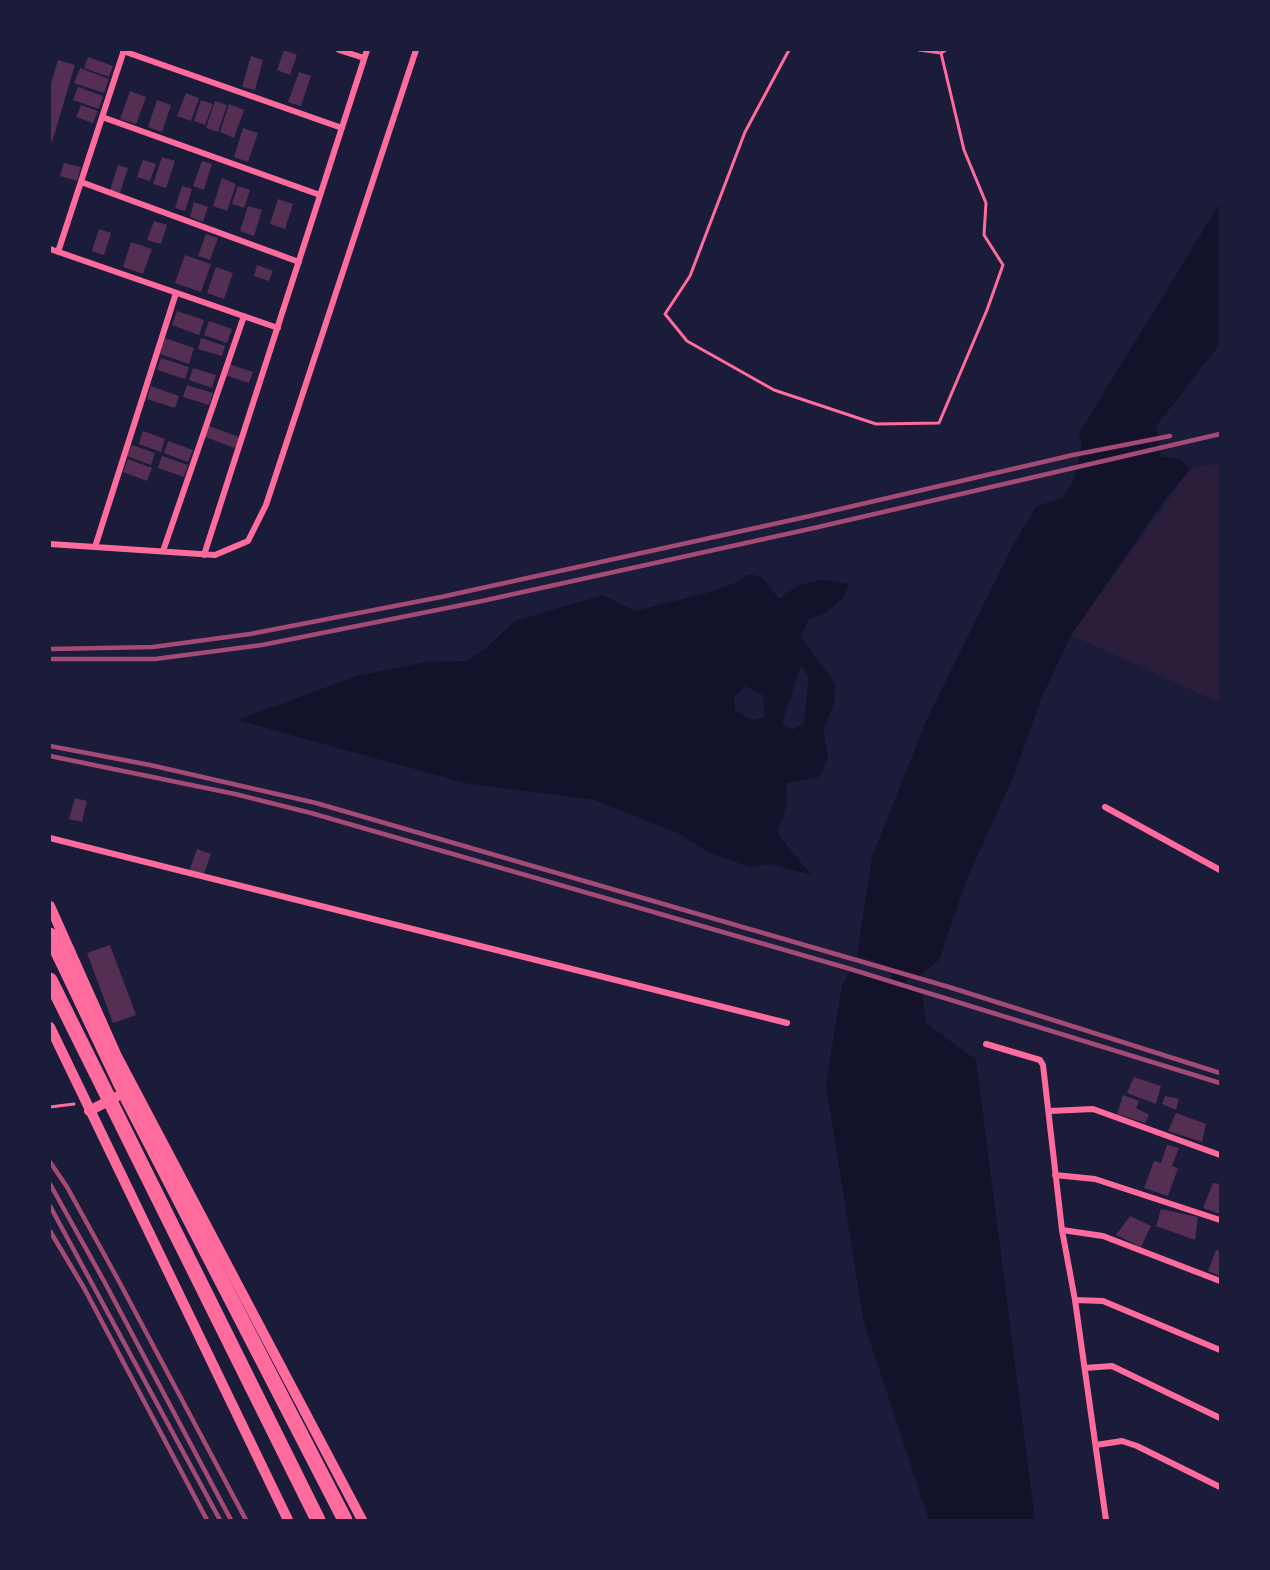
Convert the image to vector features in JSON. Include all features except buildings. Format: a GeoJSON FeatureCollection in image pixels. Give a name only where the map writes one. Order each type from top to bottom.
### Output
{"type":"FeatureCollection","features":[{"type":"Feature","properties":{"kind":"main road"},"geometry":{"type":"LineString","coordinates":[[50,935],[127,1097],[345,1521]]}},
{"type":"Feature","properties":{"kind":"main road"},"geometry":{"type":"LineString","coordinates":[[50,980],[318,1521]]}},
{"type":"Feature","properties":{"kind":"street"},"geometry":{"type":"LineString","coordinates":[[58,252],[123,50],[342,128]]}},
{"type":"Feature","properties":{"kind":"street"},"geometry":{"type":"LineString","coordinates":[[339,50],[364,58]]}},
{"type":"Feature","properties":{"kind":"street"},"geometry":{"type":"LineString","coordinates":[[204,555],[367,50]]}},
{"type":"Feature","properties":{"kind":"street"},"geometry":{"type":"LineString","coordinates":[[50,544],[215,555],[248,541],[266,505],[416,50]]}},
{"type":"Feature","properties":{"kind":"street"},"geometry":{"type":"LineString","coordinates":[[102,117],[320,195]]}},
{"type":"Feature","properties":{"kind":"street"},"geometry":{"type":"LineString","coordinates":[[81,182],[299,262]]}},
{"type":"Feature","properties":{"kind":"street"},"geometry":{"type":"LineString","coordinates":[[50,249],[278,328]]}},
{"type":"Feature","properties":{"kind":"street"},"geometry":{"type":"LineString","coordinates":[[95,547],[176,293]]}},
{"type":"Feature","properties":{"kind":"street"},"geometry":{"type":"LineString","coordinates":[[163,551],[244,316]]}},
{"type":"Feature","properties":{"kind":"street"},"geometry":{"type":"LineString","coordinates":[[1105,807],[1221,870]]}},
{"type":"Feature","properties":{"kind":"street"},"geometry":{"type":"LineString","coordinates":[[50,838],[788,1023]]}},
{"type":"Feature","properties":{"kind":"street"},"geometry":{"type":"LineString","coordinates":[[50,906],[100,1022],[362,1521]]}},
{"type":"Feature","properties":{"kind":"street"},"geometry":{"type":"LineString","coordinates":[[50,1027],[288,1521]]}},
{"type":"Feature","properties":{"kind":"street"},"geometry":{"type":"LineString","coordinates":[[986,1044],[1040,1060],[1044,1072],[1062,1230],[1076,1300],[1106,1521]]}},
{"type":"Feature","properties":{"kind":"street"},"geometry":{"type":"LineString","coordinates":[[87,1107],[134,1088]]}},
{"type":"Feature","properties":{"kind":"street"},"geometry":{"type":"LineString","coordinates":[[1050,1111],[1093,1109],[1221,1155]]}},
{"type":"Feature","properties":{"kind":"street"},"geometry":{"type":"LineString","coordinates":[[1055,1175],[1095,1179],[1221,1220]]}},
{"type":"Feature","properties":{"kind":"street"},"geometry":{"type":"LineString","coordinates":[[1062,1230],[1103,1236],[1221,1281]]}},
{"type":"Feature","properties":{"kind":"street"},"geometry":{"type":"LineString","coordinates":[[1076,1300],[1103,1301],[1221,1350]]}},
{"type":"Feature","properties":{"kind":"street"},"geometry":{"type":"LineString","coordinates":[[1085,1368],[1112,1366],[1221,1418]]}},
{"type":"Feature","properties":{"kind":"street"},"geometry":{"type":"LineString","coordinates":[[1096,1445],[1122,1441],[1137,1446],[1221,1487]]}},
{"type":"Feature","properties":{"kind":"path"},"geometry":{"type":"LineString","coordinates":[[789,50],[745,132],[690,276],[666,314],[687,341],[774,390],[876,424],[939,423],[987,310],[1003,265],[984,235],[986,203],[964,150],[941,53]]}},
{"type":"Feature","properties":{"kind":"path"},"geometry":{"type":"LineString","coordinates":[[919,50],[941,53],[946,50]]}},
{"type":"Feature","properties":{"kind":"path"},"geometry":{"type":"LineString","coordinates":[[50,1107],[87,1107]]}},
{"type":"Feature","properties":{"kind":"shaded area"},"geometry":{"type":"Polygon","coordinates":[[[1220,203],[1220,344],[1156,426],[1161,457],[1180,459],[1190,469],[1165,499],[1071,635],[1041,699],[1014,775],[968,876],[939,960],[918,976],[857,955],[872,857],[927,719],[1013,545],[1037,506],[1063,498],[1075,478],[1082,441],[1078,435],[1220,203]]]}},
{"type":"Feature","properties":{"kind":"shaded area"},"geometry":{"type":"Polygon","coordinates":[[[1220,463],[1220,703],[1071,635],[1190,469],[1220,463]]]}},
{"type":"Feature","properties":{"kind":"shaded area"},"geometry":{"type":"Polygon","coordinates":[[[748,574],[762,577],[779,599],[799,585],[823,580],[849,584],[843,598],[824,614],[809,619],[801,637],[835,684],[834,703],[823,730],[828,758],[819,777],[786,783],[787,804],[777,833],[811,875],[771,864],[750,867],[708,852],[678,833],[595,800],[465,783],[237,720],[357,676],[426,662],[466,661],[485,649],[515,621],[603,595],[635,611],[707,593],[735,583],[748,574]],[[801,665],[782,723],[792,730],[804,723],[809,677],[801,665]],[[745,686],[734,697],[735,711],[753,720],[765,717],[763,695],[745,686]]]}},
{"type":"Feature","properties":{"kind":"shaded area"},"geometry":{"type":"Polygon","coordinates":[[[852,968],[921,987],[926,1023],[976,1060],[1035,1520],[929,1520],[864,1323],[826,1085],[842,986],[852,968]]]}},
{"type":"Feature","properties":{"kind":"waterway"},"geometry":{"type":"LineString","coordinates":[[895,1003],[904,948]]}},
{"type":"Feature","properties":{"kind":"railway"},"geometry":{"type":"LineString","coordinates":[[50,659],[155,659],[262,645],[482,601],[814,528],[1220,434]]}},
{"type":"Feature","properties":{"kind":"railway"},"geometry":{"type":"LineString","coordinates":[[50,649],[153,647],[250,634],[441,597],[810,516],[1073,455],[1170,436]]}},
{"type":"Feature","properties":{"kind":"railway"},"geometry":{"type":"LineString","coordinates":[[50,746],[150,765],[316,803],[949,987],[1220,1073]]}},
{"type":"Feature","properties":{"kind":"railway"},"geometry":{"type":"LineString","coordinates":[[50,756],[235,794],[311,813],[847,968],[1220,1083]]}},
{"type":"Feature","properties":{"kind":"railway"},"geometry":{"type":"LineString","coordinates":[[50,1162],[67,1187],[115,1274],[246,1520]]}},
{"type":"Feature","properties":{"kind":"railway"},"geometry":{"type":"LineString","coordinates":[[50,1184],[231,1520]]}},
{"type":"Feature","properties":{"kind":"railway"},"geometry":{"type":"LineString","coordinates":[[50,1206],[220,1520]]}},
{"type":"Feature","properties":{"kind":"railway"},"geometry":{"type":"LineString","coordinates":[[50,1231],[84,1288],[207,1520]]}}]}
